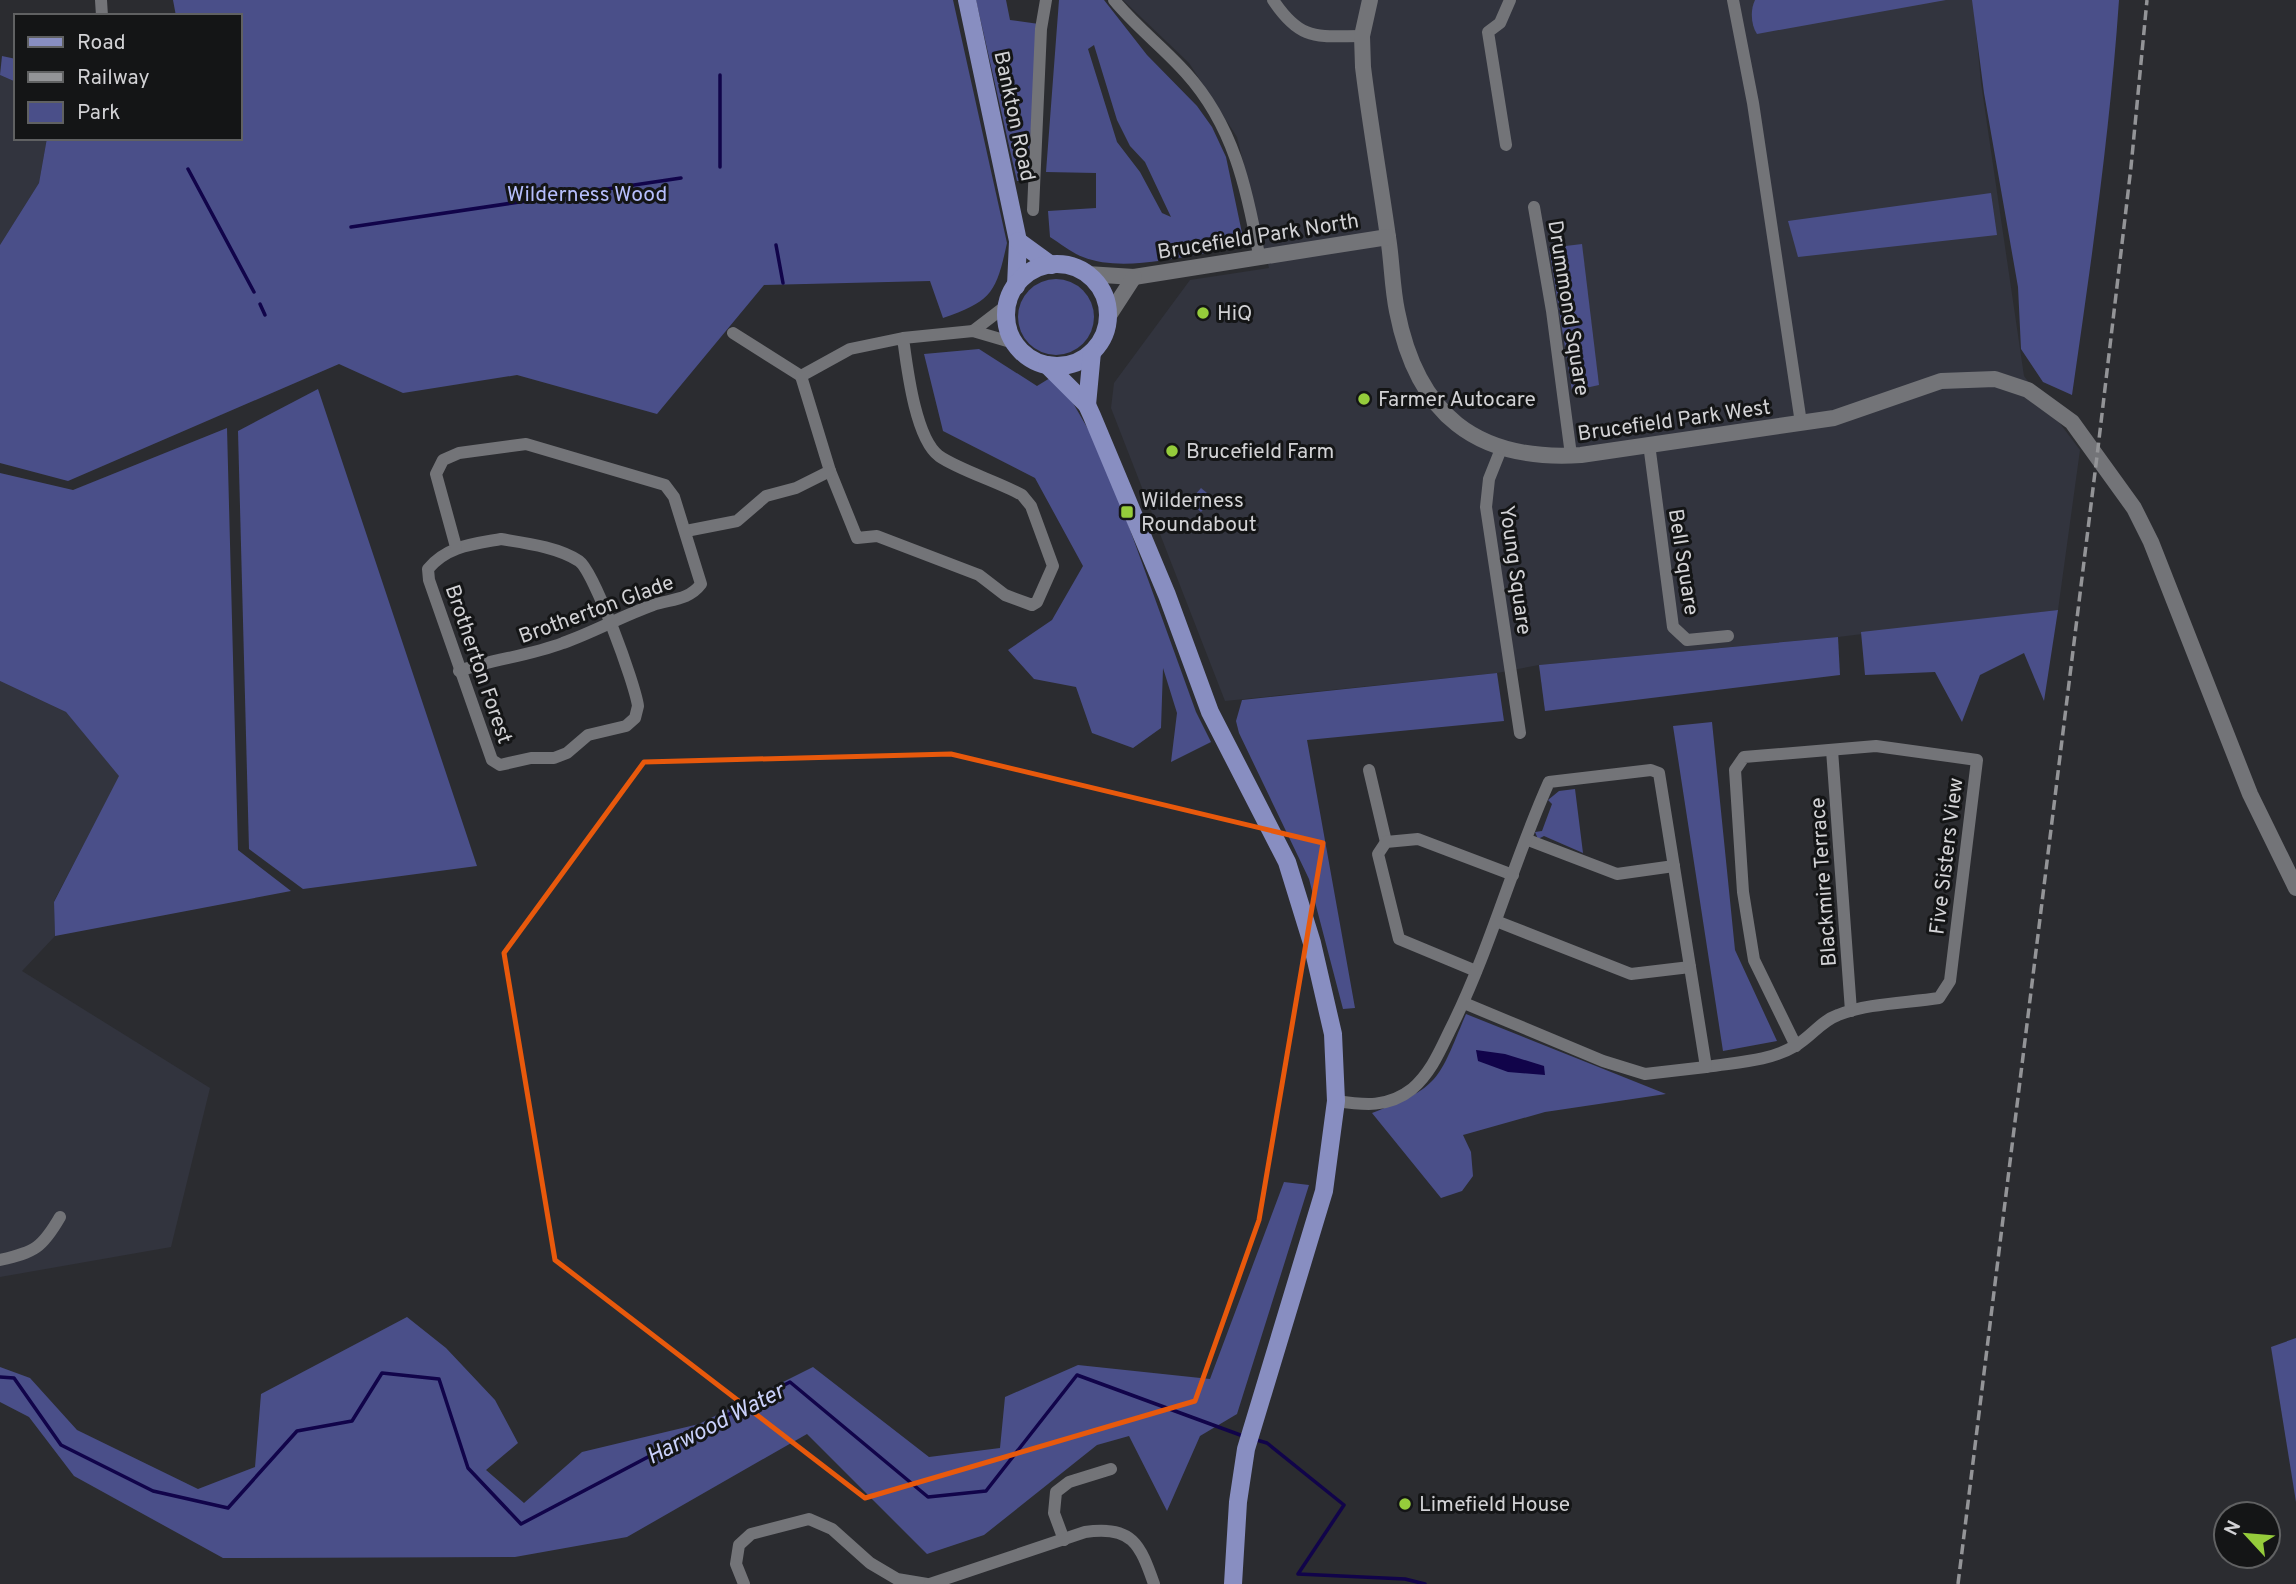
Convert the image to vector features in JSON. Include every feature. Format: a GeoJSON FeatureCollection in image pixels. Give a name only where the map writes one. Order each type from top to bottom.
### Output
{"type":"FeatureCollection","features":[{"type":"Feature","properties":{"kind":"main road","name":"Bankton Road"},"geometry":{"type":"LineString","coordinates":[[967,0],[1018,241],[1016,286]]}},
{"type":"Feature","properties":{"kind":"main road"},"geometry":{"type":"LineString","coordinates":[[1018,241],[1051,265]]}},
{"type":"Feature","properties":{"kind":"main road"},"geometry":{"type":"LineString","coordinates":[[1047,365],[1063,366],[1079,361],[1092,352],[1106,330],[1106,300],[1098,285],[1076,268],[1051,265],[1025,275],[1007,305],[1009,331],[1014,343],[1023,353],[1047,365],[1087,405],[1111,455],[1210,712],[1287,862],[1312,943],[1333,1034],[1336,1101],[1324,1191],[1246,1449],[1238,1502],[1233,1584]]}},
{"type":"Feature","properties":{"kind":"main road"},"geometry":{"type":"LineString","coordinates":[[1087,405],[1092,352]]}},
{"type":"Feature","properties":{"kind":"street"},"geometry":{"type":"LineString","coordinates":[[1033,209],[1041,29],[1046,0]]}},
{"type":"Feature","properties":{"kind":"street"},"geometry":{"type":"LineString","coordinates":[[1114,0],[1131,21],[1186,72],[1221,124],[1235,151],[1246,186],[1259,255]]}},
{"type":"Feature","properties":{"kind":"street"},"geometry":{"type":"LineString","coordinates":[[1273,0],[1293,25],[1311,36],[1362,36]]}},
{"type":"Feature","properties":{"kind":"street","name":"Brucefield Park West"},"geometry":{"type":"LineString","coordinates":[[1370,0],[1362,36],[1363,67],[1400,323],[1406,349],[1425,388],[1454,422],[1501,449],[1545,457],[1801,423],[1858,412],[1941,381],[1995,379],[2028,390],[2059,410],[2082,436],[2134,508],[2151,542],[2250,794],[2296,888]]}},
{"type":"Feature","properties":{"kind":"street"},"geometry":{"type":"LineString","coordinates":[[1506,145],[1488,32],[1500,23],[1510,0]]}},
{"type":"Feature","properties":{"kind":"street"},"geometry":{"type":"LineString","coordinates":[[1733,0],[1753,103],[1801,423]]}},
{"type":"Feature","properties":{"kind":"street","name":"Drummond Square"},"geometry":{"type":"LineString","coordinates":[[1534,208],[1552,311],[1571,455]]}},
{"type":"Feature","properties":{"kind":"street","name":"Brucefield Park North"},"geometry":{"type":"LineString","coordinates":[[1087,274],[1134,276],[1388,237]]}},
{"type":"Feature","properties":{"kind":"street","name":"Brucefield Park North"},"geometry":{"type":"LineString","coordinates":[[1108,317],[1134,276]]}},
{"type":"Feature","properties":{"kind":"street"},"geometry":{"type":"LineString","coordinates":[[973,331],[1007,305]]}},
{"type":"Feature","properties":{"kind":"street"},"geometry":{"type":"LineString","coordinates":[[801,376],[850,349],[903,338],[973,331],[1014,343]]}},
{"type":"Feature","properties":{"kind":"street"},"geometry":{"type":"LineString","coordinates":[[733,333],[771,349],[801,376],[830,471],[857,538],[877,536],[979,575],[1006,595],[1032,605],[1037,602],[1053,566],[1031,506],[1023,495],[939,456],[928,442],[910,385],[903,338]]}},
{"type":"Feature","properties":{"kind":"street"},"geometry":{"type":"LineString","coordinates":[[610,623],[590,574],[581,562],[566,554],[501,539],[456,547],[436,474],[437,466],[443,460],[459,453],[526,444],[665,485],[674,497],[685,531],[737,521],[766,496],[796,488],[830,471]]}},
{"type":"Feature","properties":{"kind":"street","name":"Bell Square"},"geometry":{"type":"LineString","coordinates":[[1648,444],[1674,627],[1687,640],[1728,636]]}},
{"type":"Feature","properties":{"kind":"street","name":"Young Square"},"geometry":{"type":"LineString","coordinates":[[1501,449],[1489,479],[1486,506],[1520,733]]}},
{"type":"Feature","properties":{"kind":"street","name":"Brotherton Glade"},"geometry":{"type":"LineString","coordinates":[[459,671],[486,662],[504,661],[526,655],[653,605],[693,594],[701,584],[685,531]]}},
{"type":"Feature","properties":{"kind":"street","name":"Brotherton Forest"},"geometry":{"type":"LineString","coordinates":[[456,547],[435,560],[428,569],[429,580],[492,760],[500,765],[531,758],[554,758],[566,753],[588,735],[615,731],[635,718],[638,706],[636,693],[610,623]]}},
{"type":"Feature","properties":{"kind":"street","name":"Five Sisters View"},"geometry":{"type":"LineString","coordinates":[[1464,1003],[1603,1060],[1646,1074],[1774,1057],[1796,1046],[1826,1020],[1852,1011],[1939,998],[1950,981],[1977,760],[1885,746],[1744,757],[1735,770],[1743,892],[1754,960],[1796,1046]]}},
{"type":"Feature","properties":{"kind":"street","name":"Blackmire Terrace"},"geometry":{"type":"LineString","coordinates":[[1832,750],[1852,1011]]}},
{"type":"Feature","properties":{"kind":"street"},"geometry":{"type":"LineString","coordinates":[[1369,770],[1386,842],[1378,854],[1399,939],[1476,971]]}},
{"type":"Feature","properties":{"kind":"street"},"geometry":{"type":"LineString","coordinates":[[1336,1101],[1377,1106],[1412,1088],[1434,1063],[1464,1003],[1549,782],[1651,770],[1660,773],[1663,781],[1706,1067]]}},
{"type":"Feature","properties":{"kind":"street"},"geometry":{"type":"LineString","coordinates":[[1386,842],[1418,839],[1514,875]]}},
{"type":"Feature","properties":{"kind":"street"},"geometry":{"type":"LineString","coordinates":[[1528,839],[1617,874],[1674,866]]}},
{"type":"Feature","properties":{"kind":"street"},"geometry":{"type":"LineString","coordinates":[[1496,921],[1631,974],[1690,967]]}},
{"type":"Feature","properties":{"kind":"street"},"geometry":{"type":"LineString","coordinates":[[0,1260],[31,1253],[43,1244],[60,1217]]}},
{"type":"Feature","properties":{"kind":"street"},"geometry":{"type":"LineString","coordinates":[[1064,1540],[1054,1513],[1056,1492],[1069,1482],[1111,1469]]}},
{"type":"Feature","properties":{"kind":"street"},"geometry":{"type":"LineString","coordinates":[[744,1584],[736,1564],[739,1545],[751,1534],[808,1519],[832,1529],[870,1563],[897,1580],[928,1584],[1105,1529],[1129,1536],[1142,1550],[1154,1584]]}},
{"type":"Feature","properties":{"kind":"highlighted area"},"geometry":{"type":"Polygon","coordinates":[[[951,754],[1323,843],[1259,1220],[1195,1401],[865,1498],[555,1260],[504,953],[644,762],[951,754]]]}},
{"type":"Feature","properties":{"kind":"shaded area"},"geometry":{"type":"Polygon","coordinates":[[[1123,0],[1973,0],[1981,83],[2024,376],[2080,450],[2058,610],[1838,637],[1539,665],[1497,673],[1225,701],[1111,408],[1114,383],[1190,280],[1269,268],[1237,137],[1189,63],[1123,0]]]}},
{"type":"Feature","properties":{"kind":"shaded area"},"geometry":{"type":"Polygon","coordinates":[[[0,75],[14,81],[14,140],[47,140],[39,183],[0,245],[0,75]]]}},
{"type":"Feature","properties":{"kind":"shaded area"},"geometry":{"type":"Polygon","coordinates":[[[0,681],[66,712],[120,776],[54,901],[55,936],[22,971],[210,1088],[171,1247],[0,1277],[0,681]]]}},
{"type":"Feature","properties":{"kind":"shaded area"},"geometry":{"type":"Polygon","coordinates":[[[1476,1050],[1505,1054],[1544,1066],[1545,1075],[1508,1072],[1478,1061],[1476,1050]]]}},
{"type":"Feature","properties":{"kind":"green space","name":"Wilderness Wood"},"geometry":{"type":"Polygon","coordinates":[[[173,0],[953,0],[1007,243],[999,273],[995,284],[982,300],[943,318],[930,281],[764,285],[657,414],[517,375],[403,393],[339,364],[68,481],[0,463],[0,245],[39,183],[47,140],[242,140],[242,14],[176,14],[173,0]]]}},
{"type":"Feature","properties":{"kind":"green space"},"geometry":{"type":"Polygon","coordinates":[[[976,0],[1006,0],[1010,20],[1039,24],[1027,181],[1017,181],[976,0]]]}},
{"type":"Feature","properties":{"kind":"green space"},"geometry":{"type":"Polygon","coordinates":[[[1059,0],[1104,0],[1147,55],[1197,106],[1212,127],[1226,157],[1242,233],[1235,248],[1158,261],[1118,264],[1083,257],[1050,237],[1048,211],[1096,208],[1096,173],[1046,172],[1059,0]],[[1094,45],[1088,49],[1117,142],[1140,172],[1162,213],[1171,217],[1145,162],[1130,146],[1117,120],[1094,45]]]}},
{"type":"Feature","properties":{"kind":"green space"},"geometry":{"type":"Polygon","coordinates":[[[1755,0],[1946,0],[1757,34],[1752,17],[1755,0]]]}},
{"type":"Feature","properties":{"kind":"green space"},"geometry":{"type":"Polygon","coordinates":[[[1972,0],[2119,0],[2105,148],[2072,395],[2043,382],[2021,349],[2018,287],[1984,93],[1972,0]]]}},
{"type":"Feature","properties":{"kind":"green space"},"geometry":{"type":"Polygon","coordinates":[[[2,56],[14,59],[14,81],[0,75],[2,56]]]}},
{"type":"Feature","properties":{"kind":"green space"},"geometry":{"type":"Polygon","coordinates":[[[1991,193],[1997,235],[1798,257],[1788,221],[1991,193]]]}},
{"type":"Feature","properties":{"kind":"green space"},"geometry":{"type":"Polygon","coordinates":[[[1582,244],[1599,385],[1572,391],[1549,248],[1582,244]]]}},
{"type":"Feature","properties":{"kind":"green space"},"geometry":{"type":"Polygon","coordinates":[[[1056,279],[1071,282],[1083,290],[1091,302],[1094,317],[1091,332],[1083,344],[1071,352],[1056,355],[1041,352],[1029,344],[1021,332],[1018,317],[1021,302],[1029,290],[1041,282],[1056,279]]]}},
{"type":"Feature","properties":{"kind":"green space"},"geometry":{"type":"Polygon","coordinates":[[[979,349],[1037,386],[1050,378],[1073,403],[1103,455],[1196,712],[1211,742],[1171,762],[1177,713],[1163,668],[1161,728],[1133,748],[1092,733],[1076,687],[1034,679],[1008,650],[1052,620],[1083,566],[1035,478],[943,431],[924,354],[979,349]]]}},
{"type":"Feature","properties":{"kind":"green space"},"geometry":{"type":"Polygon","coordinates":[[[318,389],[477,866],[303,889],[249,849],[238,431],[318,389]]]}},
{"type":"Feature","properties":{"kind":"green space"},"geometry":{"type":"Polygon","coordinates":[[[227,428],[238,850],[291,891],[55,936],[54,902],[119,776],[66,712],[0,681],[0,473],[73,490],[227,428]]]}},
{"type":"Feature","properties":{"kind":"green space"},"geometry":{"type":"Polygon","coordinates":[[[1201,488],[1213,498],[1201,512],[1189,502],[1201,488]]]}},
{"type":"Feature","properties":{"kind":"green space"},"geometry":{"type":"Polygon","coordinates":[[[2058,610],[2044,701],[2024,653],[1980,675],[1962,722],[1935,672],[1865,675],[1861,632],[2058,610]]]}},
{"type":"Feature","properties":{"kind":"green space"},"geometry":{"type":"Polygon","coordinates":[[[1838,637],[1840,675],[1545,711],[1539,665],[1838,637]]]}},
{"type":"Feature","properties":{"kind":"green space"},"geometry":{"type":"Polygon","coordinates":[[[1497,673],[1504,721],[1307,740],[1355,1008],[1343,1009],[1309,879],[1239,733],[1236,721],[1242,700],[1497,673]]]}},
{"type":"Feature","properties":{"kind":"green space"},"geometry":{"type":"Polygon","coordinates":[[[1712,722],[1735,950],[1777,1041],[1723,1051],[1673,726],[1712,722]]]}},
{"type":"Feature","properties":{"kind":"green space"},"geometry":{"type":"Polygon","coordinates":[[[1575,789],[1583,853],[1544,836],[1538,839],[1535,832],[1542,831],[1552,804],[1548,800],[1559,791],[1575,789]]]}},
{"type":"Feature","properties":{"kind":"green space"},"geometry":{"type":"Polygon","coordinates":[[[1466,1014],[1666,1094],[1545,1112],[1463,1135],[1471,1152],[1473,1176],[1462,1191],[1441,1198],[1372,1113],[1425,1088],[1442,1067],[1466,1014]]]}},
{"type":"Feature","properties":{"kind":"green space"},"geometry":{"type":"Polygon","coordinates":[[[1284,1182],[1309,1185],[1237,1414],[1200,1436],[1167,1511],[1129,1436],[1097,1445],[984,1535],[927,1554],[807,1434],[627,1537],[515,1557],[223,1558],[74,1476],[29,1417],[0,1402],[0,1367],[30,1378],[77,1430],[198,1489],[255,1467],[261,1394],[407,1317],[446,1348],[495,1400],[518,1443],[486,1470],[524,1503],[582,1452],[699,1424],[813,1367],[929,1457],[1000,1448],[1005,1397],[1078,1365],[1210,1379],[1284,1182]]]}},
{"type":"Feature","properties":{"kind":"green space"},"geometry":{"type":"Polygon","coordinates":[[[2296,1338],[2296,1502],[2271,1347],[2296,1338]]]}},
{"type":"Feature","properties":{"kind":"waterway"},"geometry":{"type":"LineString","coordinates":[[720,75],[720,167]]}},
{"type":"Feature","properties":{"kind":"waterway"},"geometry":{"type":"LineString","coordinates":[[188,169],[254,292]]}},
{"type":"Feature","properties":{"kind":"waterway"},"geometry":{"type":"LineString","coordinates":[[351,227],[681,178]]}},
{"type":"Feature","properties":{"kind":"waterway"},"geometry":{"type":"LineString","coordinates":[[776,245],[783,283]]}},
{"type":"Feature","properties":{"kind":"waterway"},"geometry":{"type":"LineString","coordinates":[[260,304],[265,315]]}},
{"type":"Feature","properties":{"kind":"waterway","name":"Harwood Water"},"geometry":{"type":"LineString","coordinates":[[0,1377],[14,1378],[61,1445],[153,1491],[228,1508],[297,1431],[352,1421],[382,1373],[439,1379],[468,1468],[521,1524],[790,1382],[928,1497],[986,1491],[1077,1375],[1243,1436]]}},
{"type":"Feature","properties":{"kind":"waterway","name":"Harwood Water"},"geometry":{"type":"LineString","coordinates":[[1253,1439],[1267,1443],[1344,1505],[1298,1574],[1405,1579],[1425,1584]]}},
{"type":"Feature","properties":{"kind":"railway"},"geometry":{"type":"LineString","coordinates":[[1958,1584],[2098,448],[2131,167],[2147,0]]}},
{"type":"Feature","properties":{"kind":"place","name":"HiQ"},"geometry":{"type":"Point","coordinates":[1203,313]}},
{"type":"Feature","properties":{"kind":"place","name":"Farmer Autocare"},"geometry":{"type":"Point","coordinates":[1364,399]}},
{"type":"Feature","properties":{"kind":"place","name":"Brucefield Farm"},"geometry":{"type":"Point","coordinates":[1172,451]}},
{"type":"Feature","properties":{"kind":"place","name":"Wilderness Roundabout"},"geometry":{"type":"Point","coordinates":[1127,512]}},
{"type":"Feature","properties":{"kind":"place","name":"Limefield House"},"geometry":{"type":"Point","coordinates":[1405,1504]}}]}
